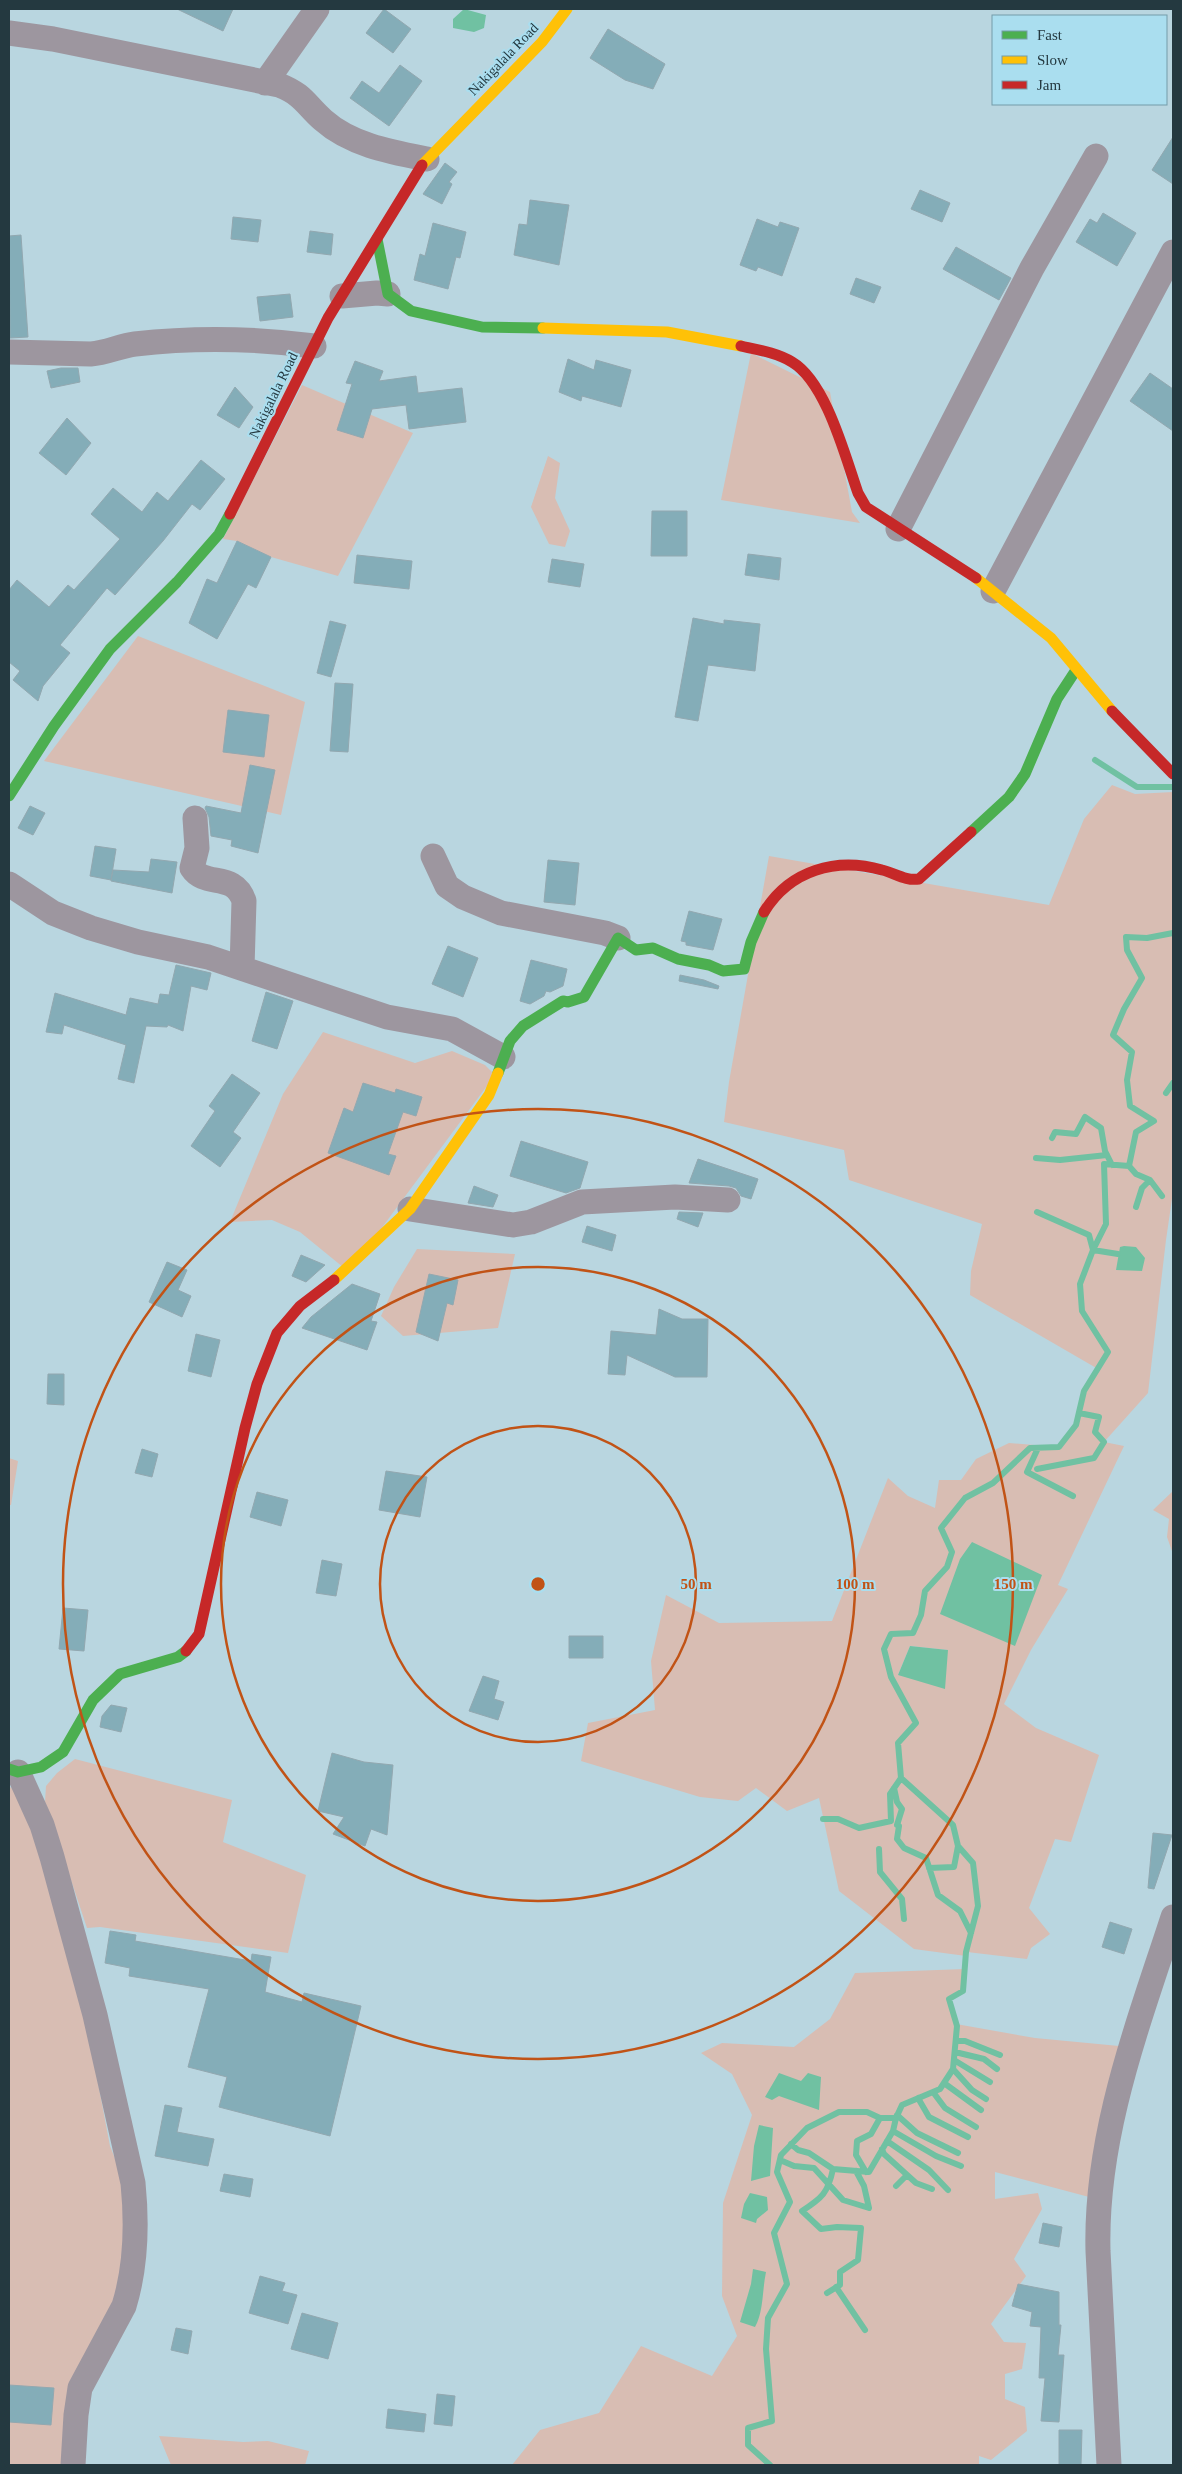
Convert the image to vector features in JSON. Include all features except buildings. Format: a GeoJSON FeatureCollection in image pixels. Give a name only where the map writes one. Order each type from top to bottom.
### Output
{"type":"FeatureCollection","features":[{"type":"Feature","properties":{"kind":"street"},"geometry":{"type":"LineString","coordinates":[[265,82],[317,9]]}},
{"type":"Feature","properties":{"kind":"street","name":"Nakigalala Road"},"geometry":{"type":"LineString","coordinates":[[9,796],[54,726],[110,649],[177,582],[219,534],[248,481],[314,346],[342,296],[426,159],[542,42],[567,9]]}},
{"type":"Feature","properties":{"kind":"street"},"geometry":{"type":"LineString","coordinates":[[9,33],[53,39],[278,85],[298,93],[323,120],[348,136],[382,150],[426,159]]}},
{"type":"Feature","properties":{"kind":"street"},"geometry":{"type":"LineString","coordinates":[[898,529],[1032,268],[1096,156]]}},
{"type":"Feature","properties":{"kind":"street"},"geometry":{"type":"LineString","coordinates":[[377,239],[388,294]]}},
{"type":"Feature","properties":{"kind":"street"},"geometry":{"type":"LineString","coordinates":[[993,591],[1173,252]]}},
{"type":"Feature","properties":{"kind":"street"},"geometry":{"type":"LineString","coordinates":[[342,296],[376,292],[388,294],[411,311],[482,327],[616,329],[667,332],[772,352],[808,373],[818,386],[861,500],[871,512],[993,591],[1051,638],[1076,670],[1141,743],[1173,774]]}},
{"type":"Feature","properties":{"kind":"street"},"geometry":{"type":"LineString","coordinates":[[9,352],[96,354],[133,344],[234,338],[314,346]]}},
{"type":"Feature","properties":{"kind":"street"},"geometry":{"type":"LineString","coordinates":[[432,856],[447,886],[462,897],[501,913],[605,933],[618,938],[636,950],[653,948],[692,963],[709,965],[723,971],[739,971],[744,969],[751,939],[763,913],[781,889],[794,878],[813,869],[847,867],[884,870],[911,882],[919,879],[1009,797],[1025,774],[1057,699],[1076,670]]}},
{"type":"Feature","properties":{"kind":"street"},"geometry":{"type":"LineString","coordinates":[[195,818],[197,848],[192,868],[196,874],[234,884],[240,890],[244,901],[242,968]]}},
{"type":"Feature","properties":{"kind":"street"},"geometry":{"type":"LineString","coordinates":[[9,884],[53,913],[91,928],[242,968],[387,1017],[452,1029],[503,1057]]}},
{"type":"Feature","properties":{"kind":"street"},"geometry":{"type":"LineString","coordinates":[[73,2465],[76,2415],[80,2388],[124,2306],[128,2293],[134,2251],[136,2210],[133,2183],[95,2015],[42,1825],[13,1771],[41,1767],[63,1752],[93,1700],[120,1674],[178,1657],[190,1648],[198,1634],[208,1601],[257,1384],[277,1332],[300,1306],[329,1284],[410,1209],[489,1094],[510,1041],[523,1026],[553,1010],[563,1001],[568,1002],[584,997],[618,938]]}},
{"type":"Feature","properties":{"kind":"street"},"geometry":{"type":"LineString","coordinates":[[410,1209],[513,1225],[531,1222],[582,1202],[675,1197],[728,1200]]}},
{"type":"Feature","properties":{"kind":"street"},"geometry":{"type":"LineString","coordinates":[[1109,2465],[1097,2219],[1101,2173],[1122,2073],[1173,1917]]}},
{"type":"Feature","properties":{"kind":"shaded area"},"geometry":{"type":"Polygon","coordinates":[[[464,9],[486,15],[484,28],[474,32],[453,28],[453,19],[464,9]]]}},
{"type":"Feature","properties":{"kind":"shaded area"},"geometry":{"type":"Polygon","coordinates":[[[751,353],[830,392],[852,512],[860,523],[721,500],[751,353]]]}},
{"type":"Feature","properties":{"kind":"shaded area"},"geometry":{"type":"Polygon","coordinates":[[[302,385],[413,433],[338,576],[271,557],[237,541],[223,539],[302,385]]]}},
{"type":"Feature","properties":{"kind":"shaded area"},"geometry":{"type":"Polygon","coordinates":[[[548,456],[560,463],[555,498],[570,531],[565,547],[549,544],[531,507],[548,456]]]}},
{"type":"Feature","properties":{"kind":"shaded area"},"geometry":{"type":"Polygon","coordinates":[[[138,636],[305,702],[281,815],[44,761],[138,636]]]}},
{"type":"Feature","properties":{"kind":"shaded area"},"geometry":{"type":"Polygon","coordinates":[[[1112,785],[1135,794],[1173,792],[1173,1192],[1148,1393],[1104,1442],[1124,1446],[1058,1585],[1068,1589],[1031,1650],[1004,1704],[1036,1728],[1099,1755],[1071,1842],[1055,1839],[1029,1908],[1050,1934],[1031,1948],[1027,1959],[967,1952],[966,1956],[914,1949],[839,1891],[819,1798],[787,1811],[756,1788],[738,1801],[700,1797],[581,1761],[588,1723],[655,1710],[651,1661],[666,1595],[719,1623],[832,1621],[888,1478],[908,1496],[935,1508],[939,1480],[961,1480],[976,1459],[1009,1443],[1059,1447],[1076,1425],[1084,1391],[1098,1369],[970,1295],[971,1271],[982,1224],[849,1180],[844,1150],[724,1122],[729,1082],[769,856],[1049,905],[1084,819],[1112,785]],[[972,1542],[941,1614],[968,1624],[972,1542]],[[910,1646],[898,1675],[948,1650],[910,1646]]]}},
{"type":"Feature","properties":{"kind":"shaded area"},"geometry":{"type":"Polygon","coordinates":[[[323,1032],[415,1063],[452,1051],[485,1065],[495,1075],[349,1272],[300,1232],[272,1220],[230,1222],[283,1094],[323,1032]]]}},
{"type":"Feature","properties":{"kind":"shaded area"},"geometry":{"type":"Polygon","coordinates":[[[1120,1247],[1136,1247],[1145,1258],[1142,1271],[1116,1270],[1120,1247]]]}},
{"type":"Feature","properties":{"kind":"shaded area"},"geometry":{"type":"Polygon","coordinates":[[[417,1249],[515,1254],[498,1328],[403,1336],[381,1316],[394,1287],[417,1249]]]}},
{"type":"Feature","properties":{"kind":"shaded area"},"geometry":{"type":"Polygon","coordinates":[[[9,1458],[18,1461],[11,1505],[9,1505],[9,1458]]]}},
{"type":"Feature","properties":{"kind":"shaded area"},"geometry":{"type":"Polygon","coordinates":[[[1173,1491],[1173,1554],[1167,1537],[1169,1519],[1153,1510],[1173,1491]]]}},
{"type":"Feature","properties":{"kind":"shaded area"},"geometry":{"type":"Polygon","coordinates":[[[972,1542],[1042,1575],[1015,1646],[940,1614],[960,1559],[972,1542]]]}},
{"type":"Feature","properties":{"kind":"shaded area"},"geometry":{"type":"Polygon","coordinates":[[[910,1646],[948,1650],[945,1689],[898,1675],[910,1646]]]}},
{"type":"Feature","properties":{"kind":"shaded area"},"geometry":{"type":"Polygon","coordinates":[[[75,1759],[232,1800],[223,1842],[306,1875],[288,1953],[100,1927],[87,1928],[45,1802],[46,1786],[57,1773],[75,1759]]]}},
{"type":"Feature","properties":{"kind":"shaded area"},"geometry":{"type":"Polygon","coordinates":[[[9,1786],[22,1798],[82,1999],[110,2146],[131,2199],[131,2250],[65,2465],[9,2465],[9,1786]]]}},
{"type":"Feature","properties":{"kind":"shaded area"},"geometry":{"type":"Polygon","coordinates":[[[965,1969],[963,1991],[949,2000],[956,2024],[1035,2038],[1119,2046],[1089,2197],[995,2172],[995,2199],[1038,2193],[1042,2209],[1014,2259],[1026,2276],[991,2324],[1004,2342],[1026,2343],[1022,2369],[1005,2374],[1005,2399],[1025,2407],[1027,2431],[991,2460],[979,2456],[979,2465],[512,2465],[540,2430],[599,2413],[641,2346],[712,2376],[737,2336],[722,2296],[723,2203],[752,2115],[732,2074],[701,2053],[722,2043],[794,2047],[830,2019],[855,1973],[965,1969]]]}},
{"type":"Feature","properties":{"kind":"shaded area"},"geometry":{"type":"Polygon","coordinates":[[[779,2073],[801,2081],[808,2073],[821,2077],[819,2110],[779,2096],[772,2100],[765,2097],[779,2073]]]}},
{"type":"Feature","properties":{"kind":"shaded area"},"geometry":{"type":"Polygon","coordinates":[[[759,2125],[773,2128],[770,2176],[751,2181],[754,2146],[759,2125]]]}},
{"type":"Feature","properties":{"kind":"shaded area"},"geometry":{"type":"Polygon","coordinates":[[[750,2193],[767,2197],[768,2210],[757,2219],[756,2223],[741,2218],[744,2204],[750,2193]]]}},
{"type":"Feature","properties":{"kind":"shaded area"},"geometry":{"type":"Polygon","coordinates":[[[753,2269],[766,2272],[761,2307],[755,2327],[740,2322],[751,2284],[753,2269]]]}},
{"type":"Feature","properties":{"kind":"shaded area"},"geometry":{"type":"Polygon","coordinates":[[[159,2436],[243,2442],[268,2441],[309,2451],[305,2465],[171,2465],[159,2436]]]}},
{"type":"Feature","properties":{"kind":"waterway"},"geometry":{"type":"LineString","coordinates":[[1095,760],[1137,787],[1173,787]]}},
{"type":"Feature","properties":{"kind":"waterway"},"geometry":{"type":"LineString","coordinates":[[770,2465],[748,2445],[748,2428],[772,2421],[766,2349],[768,2318],[787,2284],[774,2233],[790,2202],[777,2172],[781,2155],[807,2128],[839,2112],[867,2112],[880,2118],[896,2118],[902,2105],[940,2089],[953,2069],[957,2026],[949,1999],[963,1991],[966,1952],[978,1906],[973,1863],[958,1846],[953,1825],[901,1778],[898,1743],[916,1723],[891,1677],[884,1649],[891,1634],[913,1633],[921,1615],[925,1591],[947,1567],[952,1552],[941,1528],[965,1498],[993,1483],[1030,1448],[1059,1447],[1076,1425],[1084,1391],[1108,1352],[1082,1311],[1080,1284],[1093,1250],[1106,1224],[1104,1164],[1129,1166],[1136,1132],[1154,1121],[1130,1106],[1127,1080],[1132,1052],[1113,1035],[1124,1009],[1142,978],[1127,950],[1126,937],[1147,938],[1173,933]]}},
{"type":"Feature","properties":{"kind":"waterway"},"geometry":{"type":"LineString","coordinates":[[1166,1093],[1173,1083]]}},
{"type":"Feature","properties":{"kind":"waterway"},"geometry":{"type":"LineString","coordinates":[[1052,1138],[1055,1132],[1076,1134],[1085,1117],[1101,1128],[1105,1151],[1112,1165]]}},
{"type":"Feature","properties":{"kind":"waterway"},"geometry":{"type":"LineString","coordinates":[[1036,1158],[1060,1160],[1107,1155]]}},
{"type":"Feature","properties":{"kind":"waterway"},"geometry":{"type":"LineString","coordinates":[[1129,1166],[1136,1174],[1150,1180],[1162,1196]]}},
{"type":"Feature","properties":{"kind":"waterway"},"geometry":{"type":"LineString","coordinates":[[1136,1207],[1142,1188],[1150,1180]]}},
{"type":"Feature","properties":{"kind":"waterway"},"geometry":{"type":"LineString","coordinates":[[1037,1212],[1089,1235],[1093,1250],[1118,1254]]}},
{"type":"Feature","properties":{"kind":"waterway"},"geometry":{"type":"LineString","coordinates":[[1037,1469],[1094,1458],[1104,1442],[1095,1432],[1099,1417],[1079,1413]]}},
{"type":"Feature","properties":{"kind":"waterway"},"geometry":{"type":"LineString","coordinates":[[1038,1448],[1027,1472],[1073,1496]]}},
{"type":"Feature","properties":{"kind":"waterway"},"geometry":{"type":"LineString","coordinates":[[823,1819],[838,1819],[859,1828],[891,1821],[890,1794],[901,1778]]}},
{"type":"Feature","properties":{"kind":"waterway"},"geometry":{"type":"LineString","coordinates":[[894,1788],[897,1802],[902,1809],[897,1825],[899,1826],[897,1839],[904,1848],[926,1858],[938,1895],[960,1911],[971,1933]]}},
{"type":"Feature","properties":{"kind":"waterway"},"geometry":{"type":"LineString","coordinates":[[929,1868],[954,1867],[958,1846]]}},
{"type":"Feature","properties":{"kind":"waterway"},"geometry":{"type":"LineString","coordinates":[[879,1849],[880,1872],[902,1899],[904,1919]]}},
{"type":"Feature","properties":{"kind":"waterway"},"geometry":{"type":"LineString","coordinates":[[956,2041],[965,2041],[1000,2055]]}},
{"type":"Feature","properties":{"kind":"waterway"},"geometry":{"type":"LineString","coordinates":[[955,2052],[984,2059],[997,2069]]}},
{"type":"Feature","properties":{"kind":"waterway"},"geometry":{"type":"LineString","coordinates":[[954,2060],[990,2082]]}},
{"type":"Feature","properties":{"kind":"waterway"},"geometry":{"type":"LineString","coordinates":[[953,2069],[972,2090],[986,2099]]}},
{"type":"Feature","properties":{"kind":"waterway"},"geometry":{"type":"LineString","coordinates":[[944,2083],[981,2110]]}},
{"type":"Feature","properties":{"kind":"waterway"},"geometry":{"type":"LineString","coordinates":[[933,2092],[945,2108],[976,2127]]}},
{"type":"Feature","properties":{"kind":"waterway"},"geometry":{"type":"LineString","coordinates":[[918,2098],[929,2117],[968,2137]]}},
{"type":"Feature","properties":{"kind":"waterway"},"geometry":{"type":"LineString","coordinates":[[897,2115],[917,2133],[958,2153]]}},
{"type":"Feature","properties":{"kind":"waterway"},"geometry":{"type":"LineString","coordinates":[[866,2172],[856,2155],[857,2141],[871,2134],[880,2118]]}},
{"type":"Feature","properties":{"kind":"waterway"},"geometry":{"type":"LineString","coordinates":[[833,2169],[869,2172],[893,2131],[896,2118]]}},
{"type":"Feature","properties":{"kind":"waterway"},"geometry":{"type":"LineString","coordinates":[[893,2131],[936,2156],[961,2166]]}},
{"type":"Feature","properties":{"kind":"waterway"},"geometry":{"type":"LineString","coordinates":[[887,2141],[929,2170],[948,2190]]}},
{"type":"Feature","properties":{"kind":"waterway"},"geometry":{"type":"LineString","coordinates":[[791,2144],[798,2150],[809,2153],[833,2169],[829,2184],[823,2194],[802,2211],[821,2229],[837,2227],[861,2228],[858,2260],[840,2272],[840,2285],[827,2293]]}},
{"type":"Feature","properties":{"kind":"waterway"},"geometry":{"type":"LineString","coordinates":[[882,2149],[884,2154],[916,2183],[932,2189]]}},
{"type":"Feature","properties":{"kind":"waterway"},"geometry":{"type":"LineString","coordinates":[[780,2160],[794,2166],[814,2168],[843,2200],[869,2208],[864,2186],[856,2171]]}},
{"type":"Feature","properties":{"kind":"waterway"},"geometry":{"type":"LineString","coordinates":[[896,2186],[907,2175]]}},
{"type":"Feature","properties":{"kind":"waterway"},"geometry":{"type":"LineString","coordinates":[[836,2287],[865,2330]]}},
{"type":"Feature","properties":{"kind":"traffic: fast"},"geometry":{"type":"LineString","coordinates":[[377,239],[388,294],[411,311],[482,327],[543,328]]}},
{"type":"Feature","properties":{"kind":"traffic: fast"},"geometry":{"type":"LineString","coordinates":[[9,796],[54,726],[110,649],[177,582],[219,534],[230,514]]}},
{"type":"Feature","properties":{"kind":"traffic: fast"},"geometry":{"type":"LineString","coordinates":[[971,832],[1009,797],[1025,774],[1057,699],[1076,670]]}},
{"type":"Feature","properties":{"kind":"traffic: fast"},"geometry":{"type":"LineString","coordinates":[[498,1073],[510,1041],[523,1026],[563,1001],[568,1002],[584,997],[618,938],[636,950],[653,948],[678,959],[709,965],[723,971],[744,969],[751,942],[764,912]]}},
{"type":"Feature","properties":{"kind":"traffic: fast"},"geometry":{"type":"LineString","coordinates":[[9,1769],[18,1772],[41,1767],[63,1752],[93,1700],[120,1674],[178,1657],[186,1651]]}},
{"type":"Feature","properties":{"kind":"traffic: slow"},"geometry":{"type":"LineString","coordinates":[[422,165],[542,42],[567,9]]}},
{"type":"Feature","properties":{"kind":"traffic: slow"},"geometry":{"type":"LineString","coordinates":[[543,328],[667,332],[741,346]]}},
{"type":"Feature","properties":{"kind":"traffic: slow"},"geometry":{"type":"LineString","coordinates":[[976,578],[1051,638],[1112,711]]}},
{"type":"Feature","properties":{"kind":"traffic: slow"},"geometry":{"type":"LineString","coordinates":[[334,1280],[410,1209],[489,1095],[498,1073]]}},
{"type":"Feature","properties":{"kind":"traffic: jam"},"geometry":{"type":"LineString","coordinates":[[230,514],[328,318],[422,165]]}},
{"type":"Feature","properties":{"kind":"traffic: jam"},"geometry":{"type":"LineString","coordinates":[[741,346],[768,352],[792,362],[804,372],[815,386],[833,421],[858,493],[866,507],[976,578]]}},
{"type":"Feature","properties":{"kind":"traffic: jam"},"geometry":{"type":"LineString","coordinates":[[1112,711],[1173,774]]}},
{"type":"Feature","properties":{"kind":"traffic: jam"},"geometry":{"type":"LineString","coordinates":[[764,912],[787,886],[816,870],[848,865],[865,866],[887,871],[905,878],[919,879],[971,832]]}},
{"type":"Feature","properties":{"kind":"traffic: jam"},"geometry":{"type":"LineString","coordinates":[[186,1651],[199,1634],[245,1428],[257,1384],[277,1333],[300,1306],[334,1280]]}}]}
